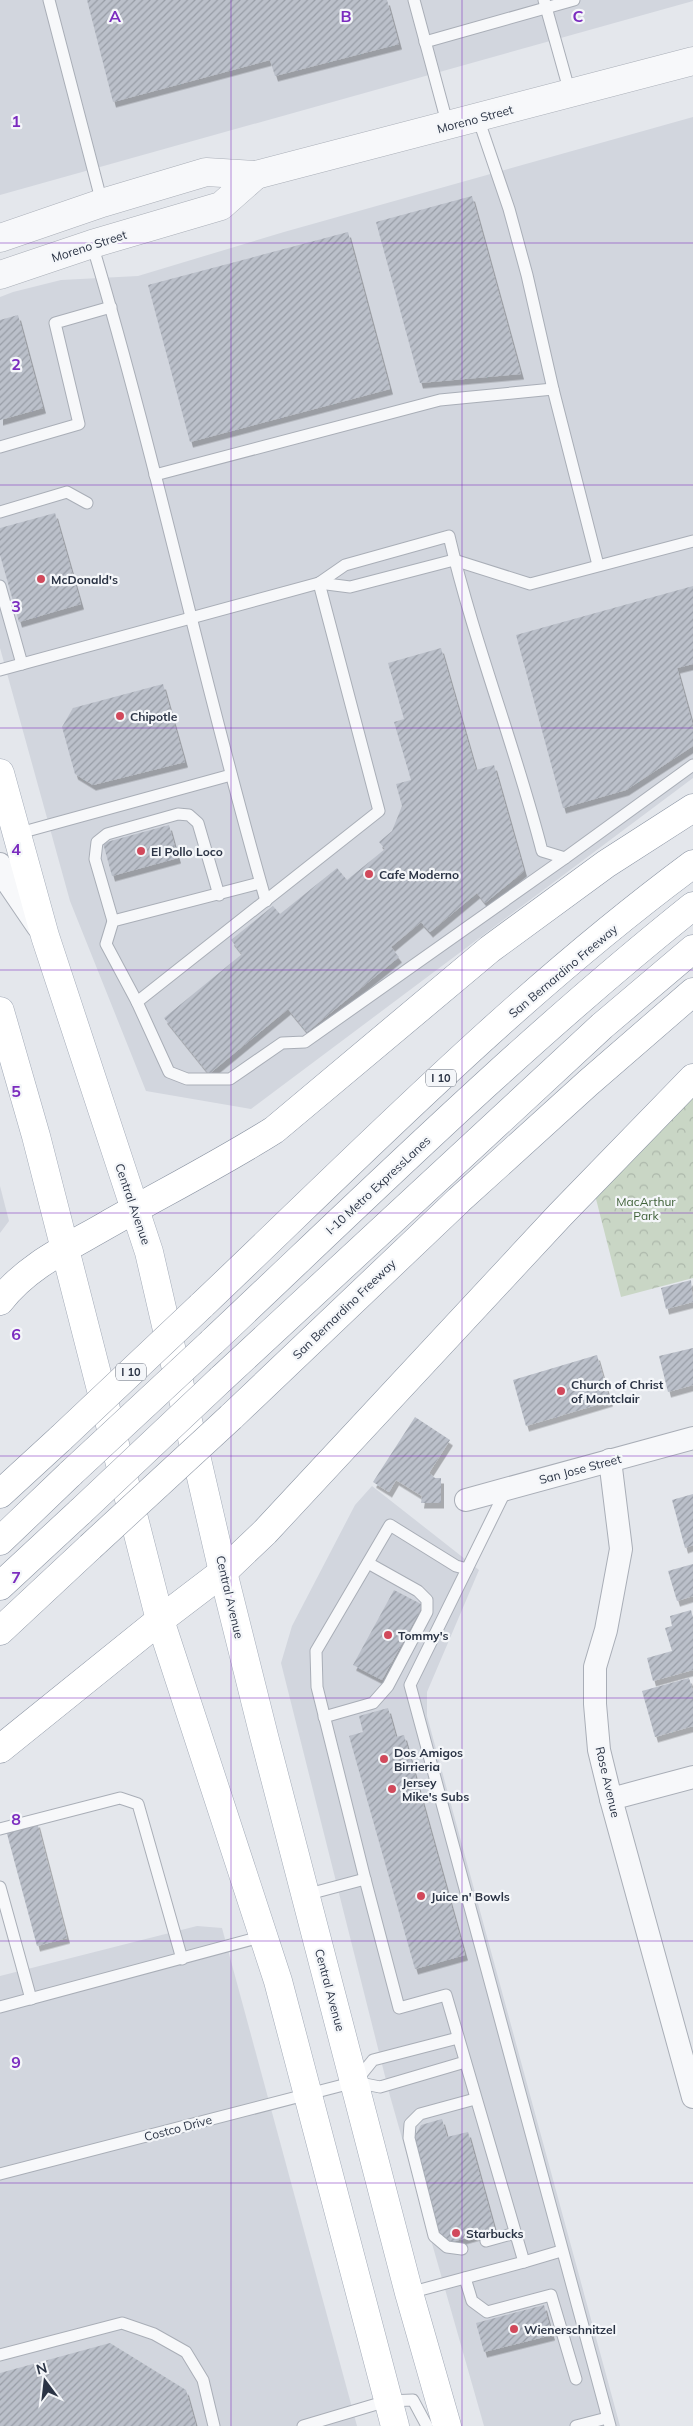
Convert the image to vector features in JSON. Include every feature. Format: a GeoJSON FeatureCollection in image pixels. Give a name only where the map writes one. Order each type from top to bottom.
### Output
{"type":"FeatureCollection","features":[{"type":"Feature","properties":{"kind":"main road","name":"Central Avenue"},"geometry":{"type":"LineString","coordinates":[[0,773],[45,936],[152,1262],[223,1572],[409,2292],[447,2426]]}},
{"type":"Feature","properties":{"kind":"main road"},"geometry":{"type":"LineString","coordinates":[[0,1301],[26,1273],[274,1130],[302,1109],[410,1014],[490,949],[606,864],[693,808]]}},
{"type":"Feature","properties":{"kind":"main road","name":"San Bernardino Freeway"},"geometry":{"type":"LineString","coordinates":[[0,1494],[442,1077],[563,968],[693,864]]}},
{"type":"Feature","properties":{"kind":"main road","name":"I-10 Metro ExpressLanes"},"geometry":{"type":"LineString","coordinates":[[0,1541],[519,1053],[622,963],[693,906]]}},
{"type":"Feature","properties":{"kind":"main road"},"geometry":{"type":"LineString","coordinates":[[0,1586],[602,1026],[693,949]]}},
{"type":"Feature","properties":{"kind":"main road","name":"San Bernardino Freeway"},"geometry":{"type":"LineString","coordinates":[[0,1631],[459,1200],[588,1083],[693,992]]}},
{"type":"Feature","properties":{"kind":"main road"},"geometry":{"type":"LineString","coordinates":[[0,1011],[36,1136],[63,1250],[160,1620],[278,1981],[391,2414]]}},
{"type":"Feature","properties":{"kind":"main road"},"geometry":{"type":"LineString","coordinates":[[0,1749],[160,1620],[223,1572],[265,1532],[566,1208],[693,1078]]}},
{"type":"Feature","properties":{"kind":"street","name":"Moreno Street"},"geometry":{"type":"LineString","coordinates":[[0,238],[102,203],[206,172],[256,175],[693,61]]}},
{"type":"Feature","properties":{"kind":"street","name":"Moreno Street"},"geometry":{"type":"LineString","coordinates":[[0,275],[92,244],[221,206],[256,175]]}},
{"type":"Feature","properties":{"kind":"street"},"geometry":{"type":"LineString","coordinates":[[0,864],[6,880],[45,936]]}},
{"type":"Feature","properties":{"kind":"street","name":"San Jose Street"},"geometry":{"type":"LineString","coordinates":[[466,1500],[693,1438]]}},
{"type":"Feature","properties":{"kind":"street","name":"Rose Avenue"},"geometry":{"type":"LineString","coordinates":[[610,1460],[621,1549],[606,1630],[595,1667],[595,1704],[599,1750],[693,2097]]}},
{"type":"Feature","properties":{"kind":"street"},"geometry":{"type":"LineString","coordinates":[[611,1800],[693,1777]]}},
{"type":"Feature","properties":{"kind":"lane"},"geometry":{"type":"LineString","coordinates":[[49,0],[102,203]]}},
{"type":"Feature","properties":{"kind":"lane"},"geometry":{"type":"LineString","coordinates":[[414,0],[448,126]]}},
{"type":"Feature","properties":{"kind":"lane"},"geometry":{"type":"LineString","coordinates":[[425,42],[545,4],[574,0]]}},
{"type":"Feature","properties":{"kind":"lane"},"geometry":{"type":"LineString","coordinates":[[545,4],[570,93]]}},
{"type":"Feature","properties":{"kind":"lane"},"geometry":{"type":"LineString","coordinates":[[478,118],[509,209],[527,275],[553,389],[598,565]]}},
{"type":"Feature","properties":{"kind":"lane"},"geometry":{"type":"LineString","coordinates":[[92,244],[111,307],[231,775],[266,901]]}},
{"type":"Feature","properties":{"kind":"lane"},"geometry":{"type":"LineString","coordinates":[[0,447],[79,424],[55,323],[111,307]]}},
{"type":"Feature","properties":{"kind":"lane"},"geometry":{"type":"LineString","coordinates":[[155,475],[440,400],[553,389]]}},
{"type":"Feature","properties":{"kind":"lane"},"geometry":{"type":"LineString","coordinates":[[0,512],[67,492],[87,503]]}},
{"type":"Feature","properties":{"kind":"lane"},"geometry":{"type":"LineString","coordinates":[[0,670],[319,583],[345,565],[449,536],[454,560],[528,795],[542,851],[565,858]]}},
{"type":"Feature","properties":{"kind":"lane"},"geometry":{"type":"LineString","coordinates":[[319,583],[350,587],[454,560],[530,584],[693,541]]}},
{"type":"Feature","properties":{"kind":"lane"},"geometry":{"type":"LineString","coordinates":[[137,1002],[379,811],[319,583]]}},
{"type":"Feature","properties":{"kind":"lane"},"geometry":{"type":"LineString","coordinates":[[0,586],[22,664]]}},
{"type":"Feature","properties":{"kind":"lane"},"geometry":{"type":"LineString","coordinates":[[219,895],[198,822],[189,815],[178,814],[107,834],[98,842],[95,859],[113,921],[106,944],[137,1002],[169,1072],[186,1080],[230,1079],[282,1043],[305,1042],[693,765]]}},
{"type":"Feature","properties":{"kind":"lane"},"geometry":{"type":"LineString","coordinates":[[16,834],[231,775]]}},
{"type":"Feature","properties":{"kind":"lane"},"geometry":{"type":"LineString","coordinates":[[113,921],[260,883]]}},
{"type":"Feature","properties":{"kind":"lane"},"geometry":{"type":"LineString","coordinates":[[506,1489],[410,1685],[608,2422],[576,2426]]}},
{"type":"Feature","properties":{"kind":"lane"},"geometry":{"type":"LineString","coordinates":[[467,1569],[456,1566],[390,1525],[316,1651],[317,1687],[399,2008],[446,1995],[524,2262]]}},
{"type":"Feature","properties":{"kind":"lane"},"geometry":{"type":"LineString","coordinates":[[324,1718],[373,1703],[388,1686],[427,1612],[427,1600],[418,1591],[368,1563]]}},
{"type":"Feature","properties":{"kind":"lane"},"geometry":{"type":"LineString","coordinates":[[0,1829],[120,1798],[138,1804],[182,1958]]}},
{"type":"Feature","properties":{"kind":"lane"},"geometry":{"type":"LineString","coordinates":[[305,1894],[365,1879]]}},
{"type":"Feature","properties":{"kind":"lane"},"geometry":{"type":"LineString","coordinates":[[0,1887],[32,1999]]}},
{"type":"Feature","properties":{"kind":"lane"},"geometry":{"type":"LineString","coordinates":[[0,2007],[264,1936]]}},
{"type":"Feature","properties":{"kind":"lane"},"geometry":{"type":"LineString","coordinates":[[355,2082],[373,2060],[458,2038]]}},
{"type":"Feature","properties":{"kind":"lane"},"geometry":{"type":"LineString","coordinates":[[355,2082],[380,2086],[465,2062]]}},
{"type":"Feature","properties":{"kind":"lane","name":"Costco Drive"},"geometry":{"type":"LineString","coordinates":[[0,2174],[355,2082]]}},
{"type":"Feature","properties":{"kind":"lane"},"geometry":{"type":"LineString","coordinates":[[462,2249],[447,2247],[434,2236],[409,2138],[410,2124],[420,2114],[475,2099]]}},
{"type":"Feature","properties":{"kind":"lane"},"geometry":{"type":"LineString","coordinates":[[486,2241],[515,2233]]}},
{"type":"Feature","properties":{"kind":"lane"},"geometry":{"type":"LineString","coordinates":[[409,2292],[561,2251]]}},
{"type":"Feature","properties":{"kind":"lane"},"geometry":{"type":"LineString","coordinates":[[465,2278],[472,2301],[487,2312],[551,2295],[576,2380]]}},
{"type":"Feature","properties":{"kind":"lane"},"geometry":{"type":"LineString","coordinates":[[0,2355],[122,2323],[154,2334],[186,2352],[203,2380],[214,2426]]}},
{"type":"Feature","properties":{"kind":"lane"},"geometry":{"type":"LineString","coordinates":[[303,2426],[391,2414],[413,2400],[427,2426]]}},
{"type":"Feature","properties":{"kind":"shaded area"},"geometry":{"type":"Polygon","coordinates":[[[0,0],[693,0],[693,1],[0,195],[0,0]]]}},
{"type":"Feature","properties":{"kind":"shaded area"},"geometry":{"type":"Polygon","coordinates":[[[693,117],[693,778],[251,1109],[146,1091],[70,901],[0,648],[0,297],[61,280],[138,276],[284,232],[693,117]]]}},
{"type":"Feature","properties":{"kind":"shaded area"},"geometry":{"type":"Polygon","coordinates":[[[0,1186],[9,1221],[0,1233],[0,1186]]]}},
{"type":"Feature","properties":{"kind":"shaded area"},"geometry":{"type":"Polygon","coordinates":[[[372,1486],[479,1570],[427,1692],[427,1716],[620,2426],[484,2426],[390,2096],[281,1663],[292,1626],[355,1505],[372,1486]]]}},
{"type":"Feature","properties":{"kind":"shaded area"},"geometry":{"type":"Polygon","coordinates":[[[197,1926],[222,1928],[357,2426],[0,2426],[0,1976],[197,1926]]]}},
{"type":"Feature","properties":{"kind":"green space","name":"MacArthur Park"},"geometry":{"type":"Polygon","coordinates":[[[693,1089],[693,1278],[621,1297],[595,1195],[693,1089]]]}},
{"type":"Feature","properties":{"kind":"building"},"geometry":{"type":"Polygon","coordinates":[[[87,0],[387,0],[399,44],[275,76],[270,60],[113,102],[87,0]]]}},
{"type":"Feature","properties":{"kind":"building"},"geometry":{"type":"Polygon","coordinates":[[[472,196],[521,374],[420,383],[376,222],[472,196]]]}},
{"type":"Feature","properties":{"kind":"building"},"geometry":{"type":"Polygon","coordinates":[[[348,232],[390,389],[190,442],[148,285],[348,232]]]}},
{"type":"Feature","properties":{"kind":"building"},"geometry":{"type":"Polygon","coordinates":[[[18,315],[43,408],[0,420],[0,320],[18,315]]]}},
{"type":"Feature","properties":{"kind":"building","name":"McDonald's"},"geometry":{"type":"Polygon","coordinates":[[[55,513],[81,604],[19,622],[0,555],[0,528],[55,513]]]}},
{"type":"Feature","properties":{"kind":"building"},"geometry":{"type":"Polygon","coordinates":[[[693,586],[693,664],[677,668],[693,726],[693,746],[626,790],[563,808],[516,635],[693,586]]]}},
{"type":"Feature","properties":{"kind":"building"},"geometry":{"type":"Polygon","coordinates":[[[441,648],[476,770],[494,765],[524,871],[485,903],[477,893],[430,932],[421,922],[391,947],[399,957],[307,1032],[288,1009],[209,1074],[164,1018],[242,954],[231,940],[273,906],[280,914],[337,868],[347,880],[385,849],[379,842],[392,831],[402,806],[396,784],[411,780],[394,722],[404,719],[388,663],[441,648]]]}},
{"type":"Feature","properties":{"kind":"building"},"geometry":{"type":"Polygon","coordinates":[[[163,684],[185,762],[93,785],[75,774],[62,727],[73,708],[163,684]]]}},
{"type":"Feature","properties":{"kind":"building","name":"El Pollo Loco"},"geometry":{"type":"Polygon","coordinates":[[[169,825],[178,858],[112,876],[103,843],[169,825]]]}},
{"type":"Feature","properties":{"kind":"building"},"geometry":{"type":"Polygon","coordinates":[[[691,1280],[693,1302],[666,1309],[661,1288],[691,1280]]]}},
{"type":"Feature","properties":{"kind":"building"},"geometry":{"type":"Polygon","coordinates":[[[693,1348],[693,1385],[668,1392],[659,1356],[693,1348]]]}},
{"type":"Feature","properties":{"kind":"building","name":"Church of Christ of Montclair"},"geometry":{"type":"Polygon","coordinates":[[[597,1355],[610,1401],[526,1426],[513,1380],[597,1355]]]}},
{"type":"Feature","properties":{"kind":"building"},"geometry":{"type":"Polygon","coordinates":[[[415,1417],[450,1440],[429,1473],[435,1478],[441,1478],[441,1503],[421,1503],[422,1496],[396,1480],[389,1492],[373,1482],[415,1417]]]}},
{"type":"Feature","properties":{"kind":"building"},"geometry":{"type":"Polygon","coordinates":[[[693,1494],[693,1545],[685,1548],[672,1500],[693,1494]]]}},
{"type":"Feature","properties":{"kind":"building"},"geometry":{"type":"Polygon","coordinates":[[[693,1564],[693,1596],[677,1601],[668,1571],[693,1564]]]}},
{"type":"Feature","properties":{"kind":"building","name":"Tommy's"},"geometry":{"type":"Polygon","coordinates":[[[394,1590],[423,1605],[382,1680],[353,1665],[394,1590]]]}},
{"type":"Feature","properties":{"kind":"building"},"geometry":{"type":"Polygon","coordinates":[[[691,1610],[693,1618],[693,1670],[653,1681],[647,1658],[672,1651],[665,1628],[672,1626],[670,1616],[691,1610]]]}},
{"type":"Feature","properties":{"kind":"building"},"geometry":{"type":"Polygon","coordinates":[[[689,1678],[693,1691],[693,1726],[655,1737],[642,1691],[689,1678]]]}},
{"type":"Feature","properties":{"kind":"building"},"geometry":{"type":"Polygon","coordinates":[[[388,1708],[396,1737],[404,1735],[465,1955],[415,1969],[349,1736],[363,1732],[359,1716],[388,1708]]]}},
{"type":"Feature","properties":{"kind":"building"},"geometry":{"type":"Polygon","coordinates":[[[37,1822],[67,1938],[37,1946],[6,1830],[37,1822]]]}},
{"type":"Feature","properties":{"kind":"building"},"geometry":{"type":"Polygon","coordinates":[[[442,2119],[447,2137],[468,2132],[495,2230],[452,2242],[439,2234],[413,2139],[421,2125],[442,2119]]]}},
{"type":"Feature","properties":{"kind":"building","name":"Wienerschnitzel"},"geometry":{"type":"Polygon","coordinates":[[[544,2305],[552,2335],[484,2352],[476,2323],[544,2305]]]}},
{"type":"Feature","properties":{"kind":"building"},"geometry":{"type":"Polygon","coordinates":[[[110,2343],[186,2390],[196,2426],[0,2426],[0,2373],[110,2343]]]}},
{"type":"Feature","properties":{"kind":"place","name":"McDonald's"},"geometry":{"type":"Point","coordinates":[41,579]}},
{"type":"Feature","properties":{"kind":"place","name":"Chipotle"},"geometry":{"type":"Point","coordinates":[120,716]}},
{"type":"Feature","properties":{"kind":"place","name":"El Pollo Loco"},"geometry":{"type":"Point","coordinates":[141,851]}},
{"type":"Feature","properties":{"kind":"place","name":"Cafe Moderno"},"geometry":{"type":"Point","coordinates":[369,874]}},
{"type":"Feature","properties":{"kind":"place","name":"Church of Christ of Montclair"},"geometry":{"type":"Point","coordinates":[561,1391]}},
{"type":"Feature","properties":{"kind":"place","name":"Tommy's"},"geometry":{"type":"Point","coordinates":[388,1635]}},
{"type":"Feature","properties":{"kind":"place","name":"Dos Amigos Birrieria"},"geometry":{"type":"Point","coordinates":[384,1759]}},
{"type":"Feature","properties":{"kind":"place","name":"Jersey Mike's Subs"},"geometry":{"type":"Point","coordinates":[392,1789]}},
{"type":"Feature","properties":{"kind":"place","name":"Juice n' Bowls"},"geometry":{"type":"Point","coordinates":[421,1896]}},
{"type":"Feature","properties":{"kind":"place","name":"Starbucks"},"geometry":{"type":"Point","coordinates":[456,2233]}},
{"type":"Feature","properties":{"kind":"place","name":"Wienerschnitzel"},"geometry":{"type":"Point","coordinates":[514,2329]}}]}
